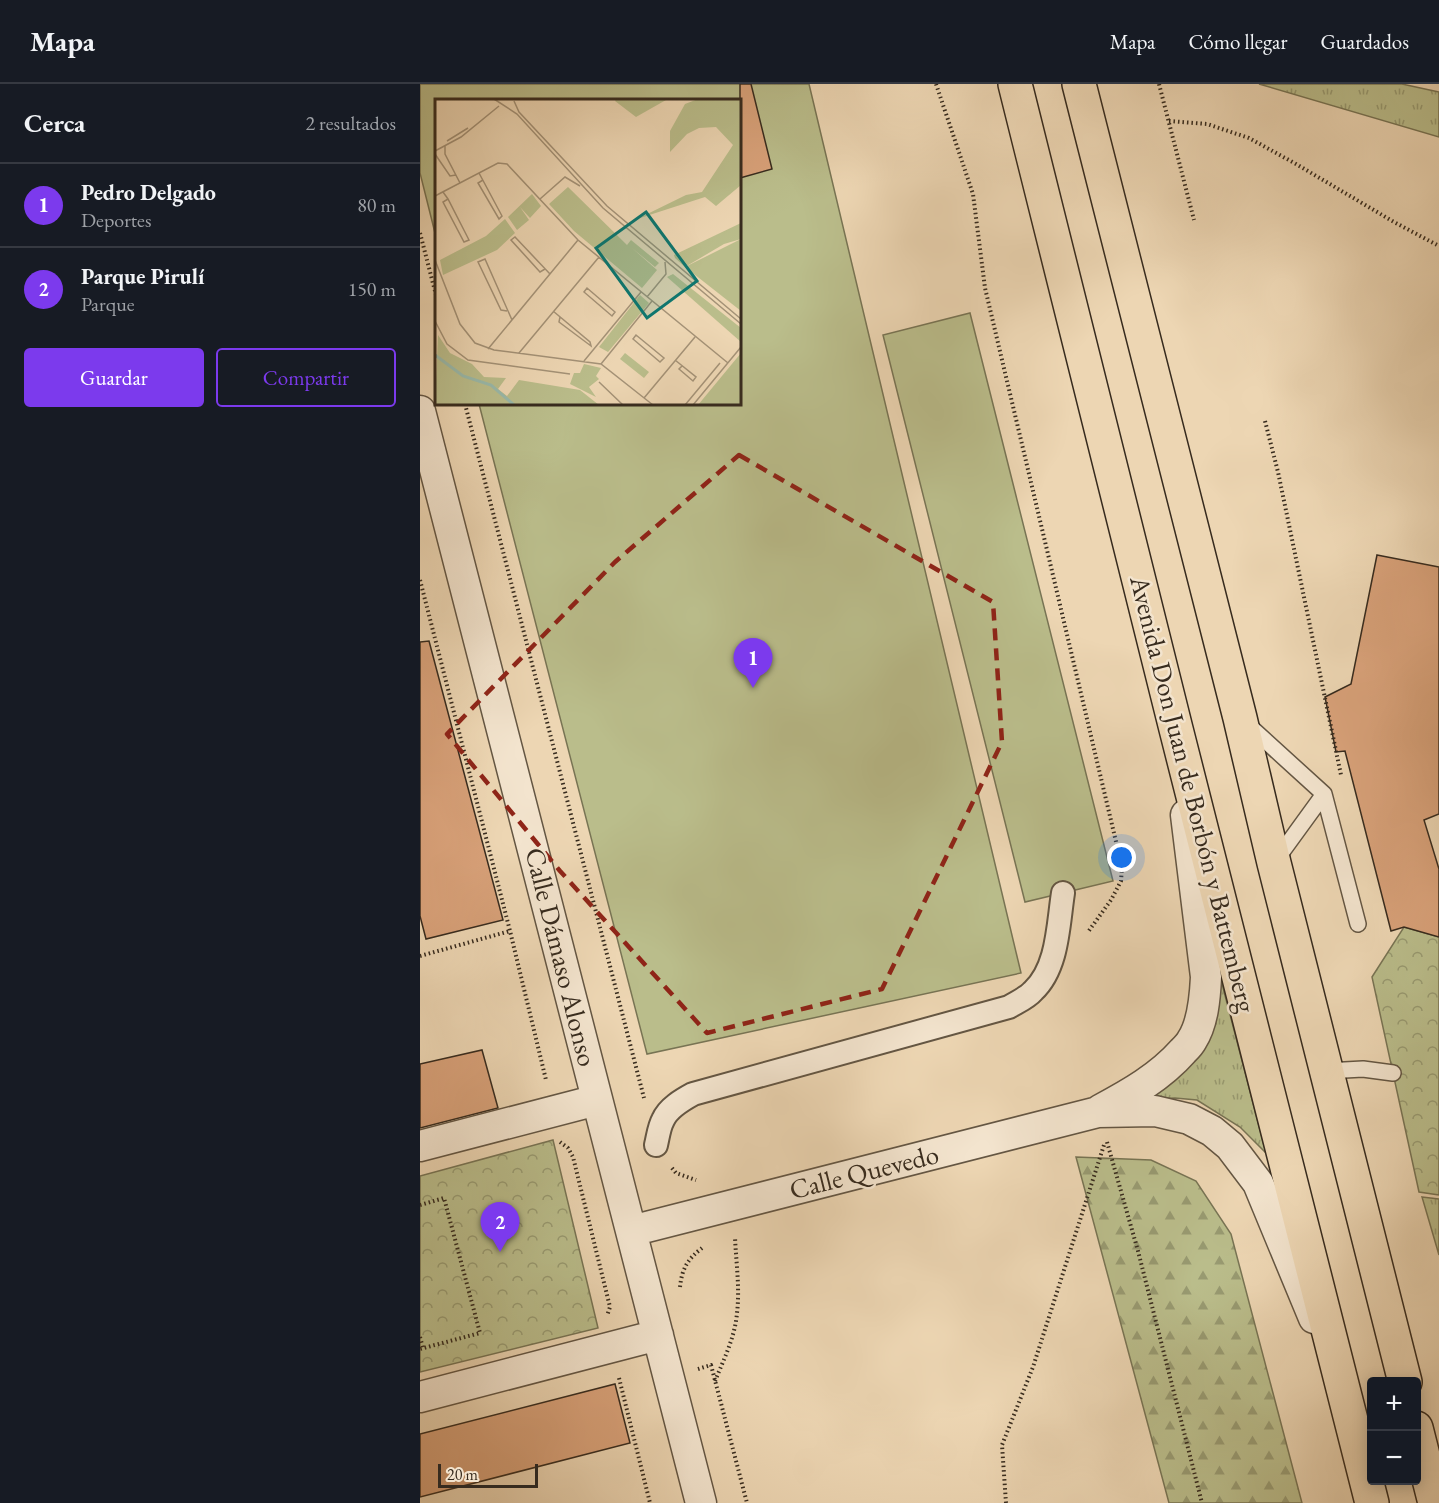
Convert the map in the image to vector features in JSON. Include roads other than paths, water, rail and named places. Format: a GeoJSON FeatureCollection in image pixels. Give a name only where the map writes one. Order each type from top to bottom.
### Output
{"type":"FeatureCollection","features":[{"type":"Feature","properties":{"kind":"main road","name":"Avenida Don Juan de Borbón y Battemberg"},"geometry":{"type":"LineString","coordinates":[[1015,84],[1372,1503]]}},
{"type":"Feature","properties":{"kind":"main road"},"geometry":{"type":"LineString","coordinates":[[1079,84],[1404,1377]]}},
{"type":"Feature","properties":{"kind":"main road"},"geometry":{"type":"LineString","coordinates":[[1417,1431],[1435,1503]]}},
{"type":"Feature","properties":{"kind":"street","name":"Calle Dámaso Alonso"},"geometry":{"type":"LineString","coordinates":[[420,411],[701,1503]]}},
{"type":"Feature","properties":{"kind":"street","name":"Calle Quevedo"},"geometry":{"type":"LineString","coordinates":[[1098,1112],[1148,1083],[1176,1059],[1192,1040],[1200,1021],[1205,997],[1206,977],[1176,729]]}},
{"type":"Feature","properties":{"kind":"street"},"geometry":{"type":"LineString","coordinates":[[656,1145],[663,1119],[680,1101],[693,1094],[1009,1006],[1032,993],[1044,979],[1053,957],[1064,892]]}},
{"type":"Feature","properties":{"kind":"street"},"geometry":{"type":"LineString","coordinates":[[420,1146],[597,1100]]}},
{"type":"Feature","properties":{"kind":"street","name":"Calle Quevedo"},"geometry":{"type":"LineString","coordinates":[[631,1231],[1098,1112],[1155,1111],[1189,1119],[1212,1131],[1230,1146],[1258,1183],[1347,1404]]}},
{"type":"Feature","properties":{"kind":"street"},"geometry":{"type":"LineString","coordinates":[[420,1397],[658,1335]]}},
{"type":"Feature","properties":{"kind":"lane"},"geometry":{"type":"LineString","coordinates":[[1240,718],[1324,794],[1358,924]]}},
{"type":"Feature","properties":{"kind":"lane"},"geometry":{"type":"LineString","coordinates":[[1274,863],[1324,794]]}},
{"type":"Feature","properties":{"kind":"lane"},"geometry":{"type":"LineString","coordinates":[[1326,1071],[1363,1069],[1393,1073]]}},
{"type":"Feature","properties":{"kind":"place","name":"Pedro Delgado"},"geometry":{"type":"Point","coordinates":[753,688]}},
{"type":"Feature","properties":{"kind":"place","name":"Parque Pirulí"},"geometry":{"type":"Point","coordinates":[500,1252]}}]}
